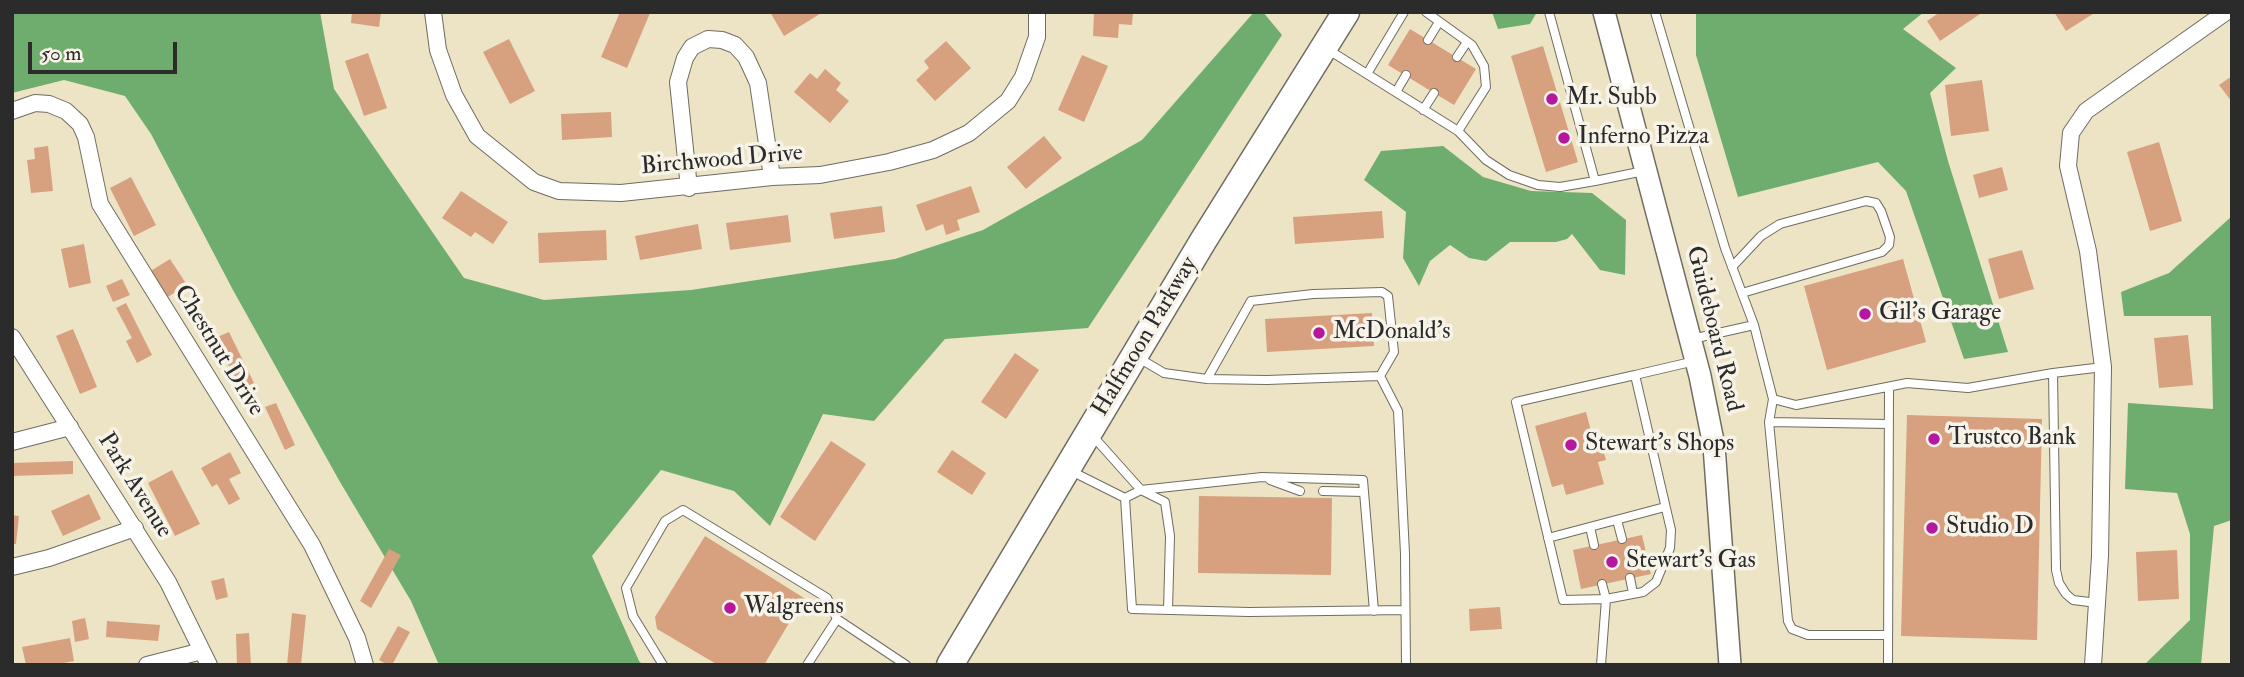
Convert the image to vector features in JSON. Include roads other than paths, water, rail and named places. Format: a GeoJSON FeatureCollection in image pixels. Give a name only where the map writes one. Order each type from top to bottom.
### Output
{"type":"FeatureCollection","features":[{"type":"Feature","properties":{"kind":"main road","name":"Halfmoon Parkway"},"geometry":{"type":"LineString","coordinates":[[950,665],[1342,14]]}},
{"type":"Feature","properties":{"kind":"street","name":"Birchwood Drive"},"geometry":{"type":"LineString","coordinates":[[433,12],[438,50],[450,84],[477,136],[534,182],[559,191],[621,193],[689,188],[772,177],[820,175],[889,162],[933,150],[969,133],[1007,101],[1023,77],[1037,37],[1037,12]]}},
{"type":"Feature","properties":{"kind":"street","name":"Guideboard Road"},"geometry":{"type":"LineString","coordinates":[[1604,12],[1691,339],[1714,446],[1730,665]]}},
{"type":"Feature","properties":{"kind":"street"},"geometry":{"type":"LineString","coordinates":[[2093,665],[2100,556],[2104,368],[2088,251],[2068,166],[2071,133],[2086,111],[2226,12]]}},
{"type":"Feature","properties":{"kind":"street"},"geometry":{"type":"LineString","coordinates":[[689,188],[678,82],[685,58],[692,47],[708,39],[735,45],[746,57],[758,83],[772,177]]}},
{"type":"Feature","properties":{"kind":"street","name":"Chestnut Drive"},"geometry":{"type":"LineString","coordinates":[[12,111],[35,103],[49,104],[66,111],[80,124],[86,137],[100,204],[312,545],[357,638],[365,665]]}},
{"type":"Feature","properties":{"kind":"street","name":"Park Avenue"},"geometry":{"type":"LineString","coordinates":[[12,337],[168,582],[206,658]]}},
{"type":"Feature","properties":{"kind":"street"},"geometry":{"type":"LineString","coordinates":[[12,442],[70,427]]}},
{"type":"Feature","properties":{"kind":"street"},"geometry":{"type":"LineString","coordinates":[[12,567],[48,558],[135,528]]}},
{"type":"Feature","properties":{"kind":"street"},"geometry":{"type":"LineString","coordinates":[[146,665],[206,658]]}},
{"type":"Feature","properties":{"kind":"lane"},"geometry":{"type":"LineString","coordinates":[[1367,75],[1404,12]]}},
{"type":"Feature","properties":{"kind":"lane"},"geometry":{"type":"LineString","coordinates":[[1426,12],[1472,45],[1484,66],[1486,87],[1458,131]]}},
{"type":"Feature","properties":{"kind":"lane"},"geometry":{"type":"LineString","coordinates":[[1549,12],[1595,181]]}},
{"type":"Feature","properties":{"kind":"lane"},"geometry":{"type":"LineString","coordinates":[[1655,12],[1732,267],[1754,325],[1773,399],[1769,422],[1788,621],[1793,629],[1808,635],[1888,635]]}},
{"type":"Feature","properties":{"kind":"lane"},"geometry":{"type":"LineString","coordinates":[[1428,40],[1439,22]]}},
{"type":"Feature","properties":{"kind":"lane"},"geometry":{"type":"LineString","coordinates":[[1457,57],[1467,42]]}},
{"type":"Feature","properties":{"kind":"lane"},"geometry":{"type":"LineString","coordinates":[[1324,47],[1458,131],[1486,160],[1509,175],[1538,185],[1560,187],[1647,170]]}},
{"type":"Feature","properties":{"kind":"lane"},"geometry":{"type":"LineString","coordinates":[[1396,92],[1406,75]]}},
{"type":"Feature","properties":{"kind":"lane"},"geometry":{"type":"LineString","coordinates":[[1423,110],[1434,93]]}},
{"type":"Feature","properties":{"kind":"lane"},"geometry":{"type":"LineString","coordinates":[[1732,267],[1761,236],[1780,224],[1866,201],[1876,203],[1881,211],[1890,237],[1889,245],[1882,252],[1742,293]]}},
{"type":"Feature","properties":{"kind":"lane"},"geometry":{"type":"LineString","coordinates":[[1207,379],[1251,301],[1313,294],[1382,292],[1388,296],[1394,352],[1380,376]]}},
{"type":"Feature","properties":{"kind":"lane"},"geometry":{"type":"LineString","coordinates":[[1691,339],[1754,325]]}},
{"type":"Feature","properties":{"kind":"lane"},"geometry":{"type":"LineString","coordinates":[[1135,356],[1164,373],[1207,379],[1380,376]]}},
{"type":"Feature","properties":{"kind":"lane"},"geometry":{"type":"LineString","coordinates":[[1635,375],[1671,530],[1670,548],[1656,582],[1643,592],[1606,599],[1563,600],[1516,402],[1695,360]]}},
{"type":"Feature","properties":{"kind":"lane"},"geometry":{"type":"LineString","coordinates":[[1773,399],[1796,405],[1907,383],[1968,388],[2053,373],[2104,368]]}},
{"type":"Feature","properties":{"kind":"lane"},"geometry":{"type":"LineString","coordinates":[[2053,373],[2056,570],[2059,583],[2073,600],[2097,603]]}},
{"type":"Feature","properties":{"kind":"lane"},"geometry":{"type":"LineString","coordinates":[[1380,376],[1398,411],[1406,665]]}},
{"type":"Feature","properties":{"kind":"lane"},"geometry":{"type":"LineString","coordinates":[[1888,665],[1889,387]]}},
{"type":"Feature","properties":{"kind":"lane"},"geometry":{"type":"LineString","coordinates":[[1769,422],[1889,424]]}},
{"type":"Feature","properties":{"kind":"lane"},"geometry":{"type":"LineString","coordinates":[[1089,432],[1141,490],[1165,502],[1170,536],[1168,610]]}},
{"type":"Feature","properties":{"kind":"lane"},"geometry":{"type":"LineString","coordinates":[[1067,469],[1125,498]]}},
{"type":"Feature","properties":{"kind":"lane"},"geometry":{"type":"LineString","coordinates":[[1125,498],[1141,490],[1262,477],[1363,480],[1374,611]]}},
{"type":"Feature","properties":{"kind":"lane"},"geometry":{"type":"LineString","coordinates":[[1262,477],[1300,491]]}},
{"type":"Feature","properties":{"kind":"lane"},"geometry":{"type":"LineString","coordinates":[[1323,491],[1364,492]]}},
{"type":"Feature","properties":{"kind":"lane"},"geometry":{"type":"LineString","coordinates":[[1125,498],[1132,609],[1249,612],[1405,610]]}},
{"type":"Feature","properties":{"kind":"lane"},"geometry":{"type":"LineString","coordinates":[[1548,537],[1665,507]]}},
{"type":"Feature","properties":{"kind":"lane"},"geometry":{"type":"LineString","coordinates":[[663,665],[633,616],[626,588],[665,521],[683,510],[827,598],[837,619],[906,665]]}},
{"type":"Feature","properties":{"kind":"lane"},"geometry":{"type":"LineString","coordinates":[[1617,520],[1622,539]]}},
{"type":"Feature","properties":{"kind":"lane"},"geometry":{"type":"LineString","coordinates":[[1590,527],[1594,545]]}},
{"type":"Feature","properties":{"kind":"lane"},"geometry":{"type":"LineString","coordinates":[[1630,578],[1633,593]]}},
{"type":"Feature","properties":{"kind":"lane"},"geometry":{"type":"LineString","coordinates":[[1601,665],[1606,599],[1602,584]]}},
{"type":"Feature","properties":{"kind":"lane"},"geometry":{"type":"LineString","coordinates":[[807,665],[837,619]]}},
{"type":"Feature","properties":{"kind":"place","name":"Mr. Subb"},"geometry":{"type":"Point","coordinates":[1552,99]}},
{"type":"Feature","properties":{"kind":"place","name":"Inferno Pizza"},"geometry":{"type":"Point","coordinates":[1564,138]}},
{"type":"Feature","properties":{"kind":"place","name":"Gil's Garage"},"geometry":{"type":"Point","coordinates":[1865,314]}},
{"type":"Feature","properties":{"kind":"place","name":"McDonald's"},"geometry":{"type":"Point","coordinates":[1319,333]}},
{"type":"Feature","properties":{"kind":"place","name":"Trustco Bank"},"geometry":{"type":"Point","coordinates":[1934,439]}},
{"type":"Feature","properties":{"kind":"place","name":"Stewart's Shops"},"geometry":{"type":"Point","coordinates":[1571,445]}},
{"type":"Feature","properties":{"kind":"place","name":"Studio D"},"geometry":{"type":"Point","coordinates":[1932,528]}},
{"type":"Feature","properties":{"kind":"place","name":"Stewart's Gas"},"geometry":{"type":"Point","coordinates":[1612,562]}},
{"type":"Feature","properties":{"kind":"place","name":"Walgreens"},"geometry":{"type":"Point","coordinates":[730,608]}}]}
